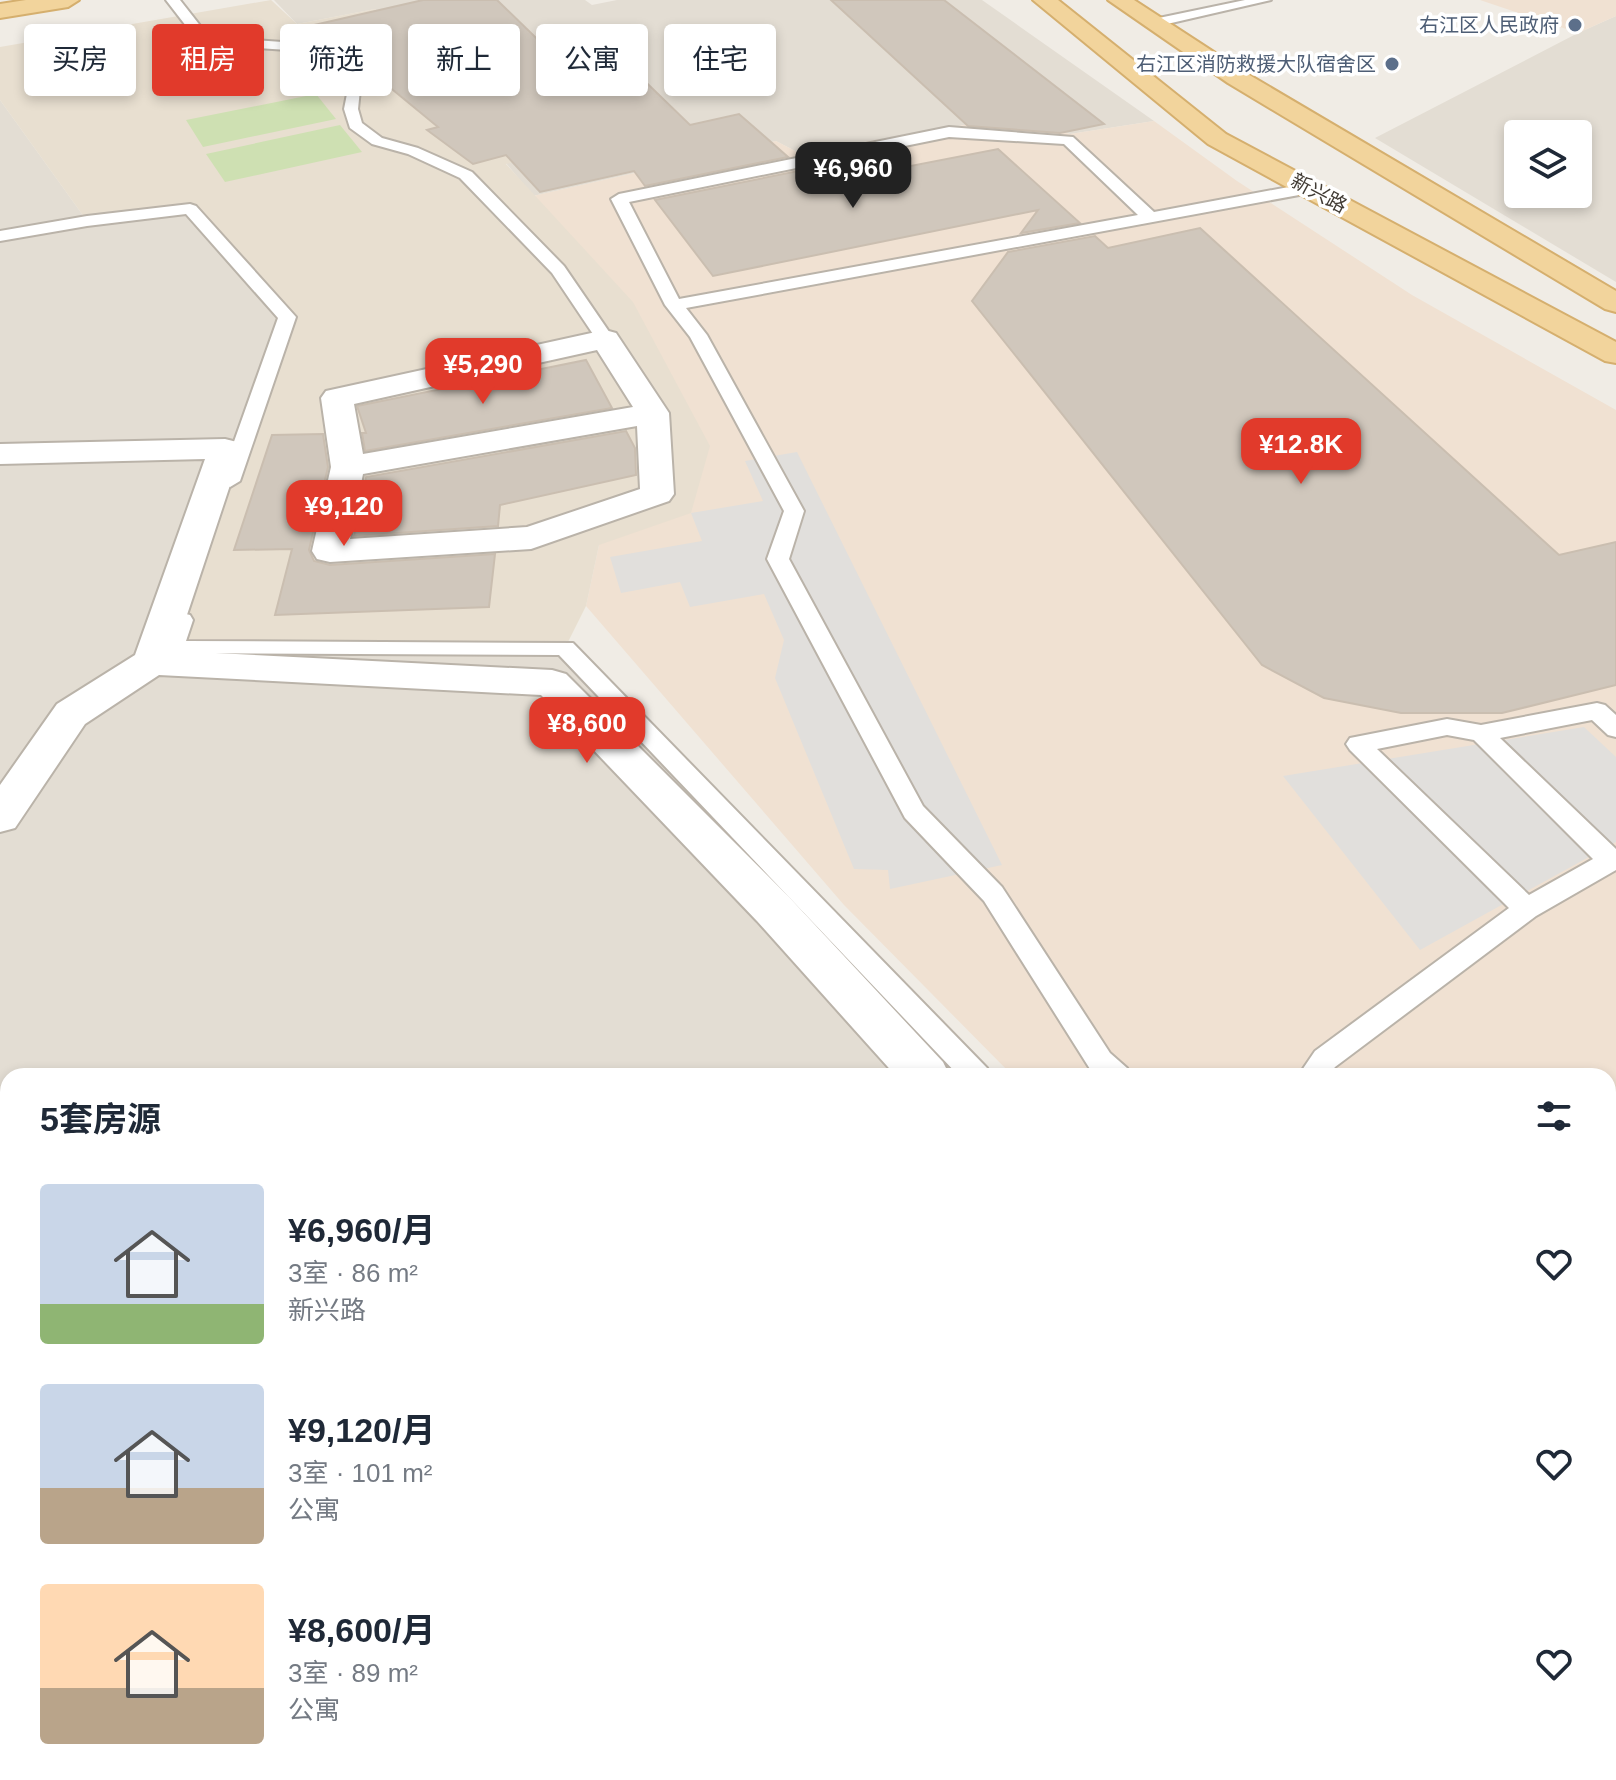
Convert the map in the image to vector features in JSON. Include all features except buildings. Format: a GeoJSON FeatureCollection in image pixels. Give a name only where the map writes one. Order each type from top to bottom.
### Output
{"type":"FeatureCollection","features":[{"type":"Feature","properties":{"kind":"main road"},"geometry":{"type":"LineString","coordinates":[[0,11],[68,0]]}},
{"type":"Feature","properties":{"kind":"main road","name":"新兴路"},"geometry":{"type":"LineString","coordinates":[[1044,0],[1217,139],[1616,354]]}},
{"type":"Feature","properties":{"kind":"main road"},"geometry":{"type":"LineString","coordinates":[[1119,0],[1251,86],[1616,303]]}},
{"type":"Feature","properties":{"kind":"street"},"geometry":{"type":"LineString","coordinates":[[605,339],[653,413],[657,494],[531,538],[330,551],[348,467],[337,398],[605,339]]}},
{"type":"Feature","properties":{"kind":"street"},"geometry":{"type":"LineString","coordinates":[[348,467],[653,413]]}},
{"type":"Feature","properties":{"kind":"street"},"geometry":{"type":"LineString","coordinates":[[0,454],[225,449],[152,662]]}},
{"type":"Feature","properties":{"kind":"street"},"geometry":{"type":"LineString","coordinates":[[0,817],[71,714],[152,662],[552,683],[773,909],[919,1068]]}},
{"type":"Feature","properties":{"kind":"lane"},"geometry":{"type":"LineString","coordinates":[[173,0],[205,41],[306,47],[356,83],[351,109],[355,125],[377,141],[413,151],[466,175],[558,270],[605,339]]}},
{"type":"Feature","properties":{"kind":"lane"},"geometry":{"type":"LineString","coordinates":[[1154,23],[1264,0]]}},
{"type":"Feature","properties":{"kind":"lane"},"geometry":{"type":"LineString","coordinates":[[1108,1068],[1100,1061],[993,894],[914,812],[778,559],[794,511],[698,335],[674,305],[619,199],[949,132],[1068,140],[1152,219]]}},
{"type":"Feature","properties":{"kind":"lane"},"geometry":{"type":"LineString","coordinates":[[674,305],[1310,188]]}},
{"type":"Feature","properties":{"kind":"lane"},"geometry":{"type":"LineString","coordinates":[[0,236],[87,221],[190,209],[287,317],[172,648],[565,648],[969,1068]]}},
{"type":"Feature","properties":{"kind":"lane"},"geometry":{"type":"LineString","coordinates":[[1527,909],[1358,744],[1447,727],[1481,733],[1597,711],[1616,729]]}},
{"type":"Feature","properties":{"kind":"lane"},"geometry":{"type":"LineString","coordinates":[[1318,1068],[1325,1059],[1527,909],[1614,860],[1481,733]]}},
{"type":"Feature","properties":{"kind":"shaded area"},"geometry":{"type":"Polygon","coordinates":[[[271,0],[297,24],[375,9],[408,34],[408,96],[490,96],[560,149],[506,164],[633,302],[710,446],[691,513],[599,545],[586,606],[565,648],[172,648],[287,317],[190,209],[87,221],[0,100],[0,47],[24,43],[24,96],[136,96],[136,24],[133,24],[271,0]]]}},
{"type":"Feature","properties":{"kind":"shaded area"},"geometry":{"type":"Polygon","coordinates":[[[274,0],[585,0],[592,5],[617,0],[982,0],[1154,121],[1070,134],[1046,126],[994,120],[799,153],[776,141],[533,196],[506,163],[558,150],[488,96],[520,96],[520,24],[408,24],[408,34],[375,9],[297,24],[274,0]]]}},
{"type":"Feature","properties":{"kind":"shaded area","name":"右江区人民政府"},"geometry":{"type":"Polygon","coordinates":[[[1480,0],[1616,0],[1616,16],[1578,33],[1480,0]]]}},
{"type":"Feature","properties":{"kind":"shaded area"},"geometry":{"type":"Polygon","coordinates":[[[1616,16],[1616,282],[1375,138],[1616,16]]]}},
{"type":"Feature","properties":{"kind":"shaded area"},"geometry":{"type":"Polygon","coordinates":[[[0,100],[87,221],[190,209],[565,648],[969,1068],[0,1068],[0,100]]]}},
{"type":"Feature","properties":{"kind":"shaded area"},"geometry":{"type":"Polygon","coordinates":[[[994,120],[1046,126],[1070,134],[1154,121],[1237,181],[1412,295],[1616,410],[1616,1068],[1005,1068],[844,905],[586,606],[599,545],[533,196],[776,141],[799,153],[994,120]]]}},
{"type":"Feature","properties":{"kind":"shaded area"},"geometry":{"type":"Polygon","coordinates":[[[797,452],[1002,865],[890,889],[888,870],[854,869],[775,678],[784,640],[764,594],[690,607],[680,582],[621,593],[610,557],[702,541],[691,513],[763,501],[745,461],[797,452]]]}},
{"type":"Feature","properties":{"kind":"shaded area"},"geometry":{"type":"Polygon","coordinates":[[[1584,727],[1616,757],[1616,842],[1420,950],[1283,776],[1584,727]]]}},
{"type":"Feature","properties":{"kind":"green space"},"geometry":{"type":"Polygon","coordinates":[[[306,96],[318,96],[336,119],[203,147],[186,120],[306,96]]]}},
{"type":"Feature","properties":{"kind":"green space"},"geometry":{"type":"Polygon","coordinates":[[[340,125],[362,152],[225,182],[206,154],[340,125]]]}},
{"type":"Feature","properties":{"kind":"place","name":"右江区人民政府"},"geometry":{"type":"Point","coordinates":[1575,25]}},
{"type":"Feature","properties":{"kind":"place","name":"右江区消防救援大队宿舍区"},"geometry":{"type":"Point","coordinates":[1392,64]}}]}
